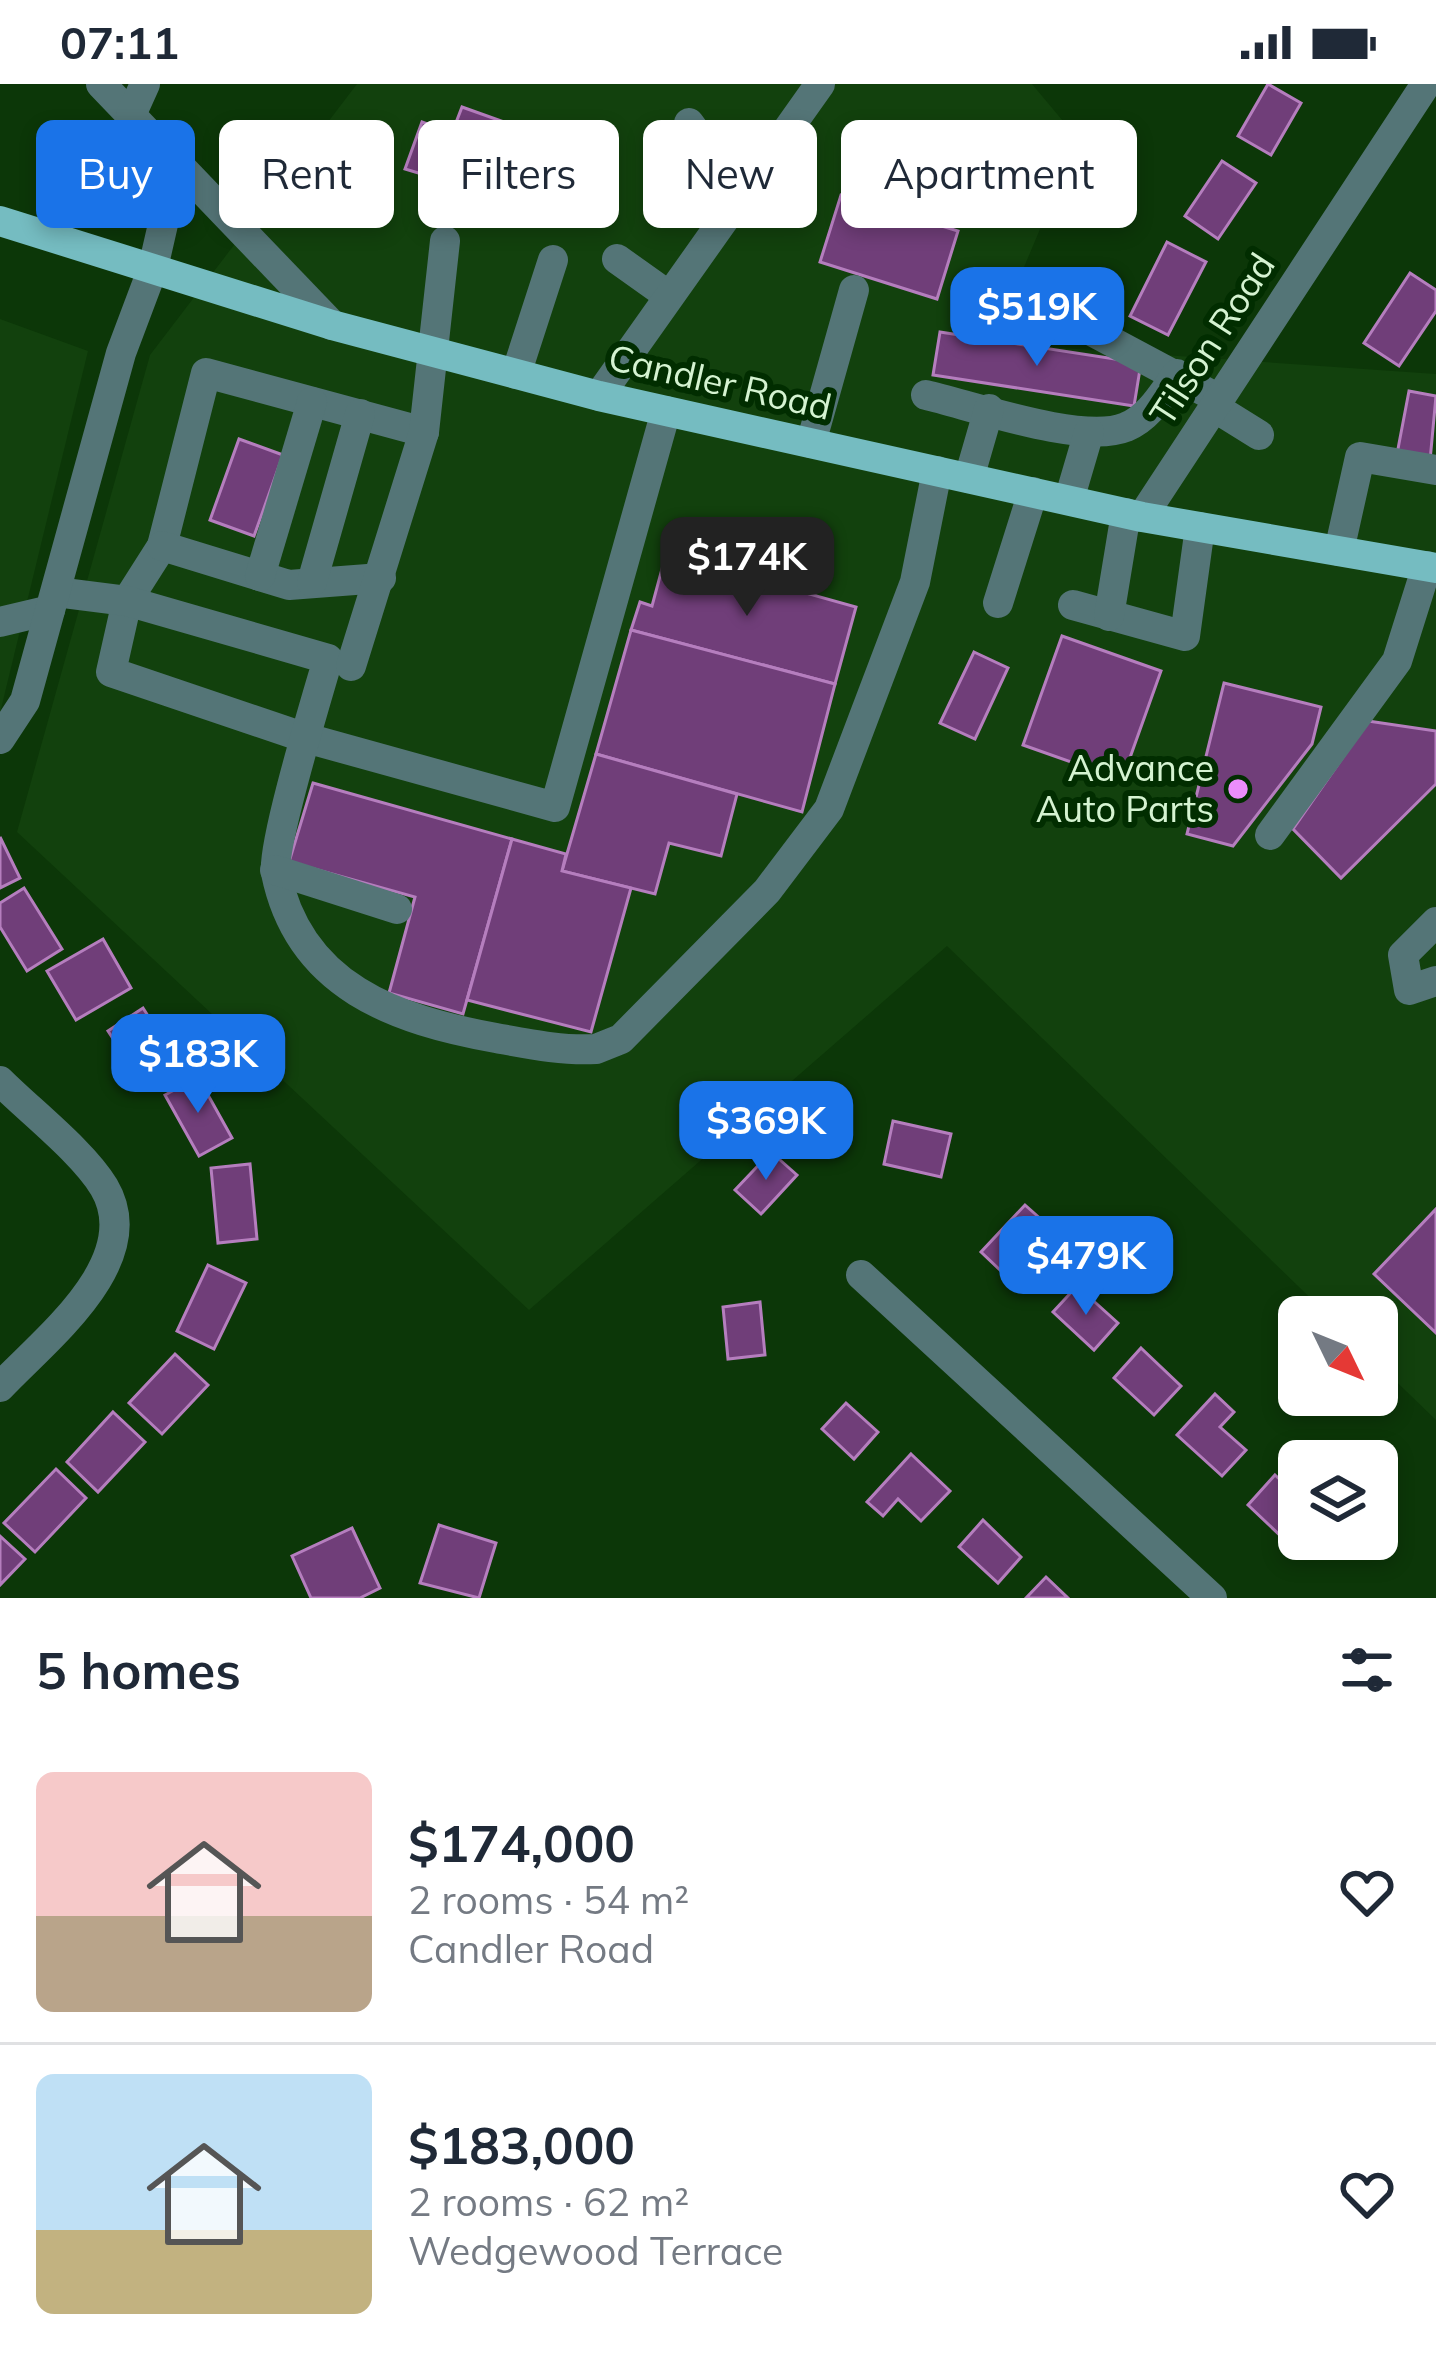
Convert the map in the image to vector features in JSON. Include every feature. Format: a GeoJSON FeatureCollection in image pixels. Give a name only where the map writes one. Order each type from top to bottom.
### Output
{"type":"FeatureCollection","features":[{"type":"Feature","properties":{"kind":"main road","name":"Candler Road"},"geometry":{"type":"LineString","coordinates":[[0,221],[332,325],[598,396],[1134,515],[1431,567]]}},
{"type":"Feature","properties":{"kind":"street"},"geometry":{"type":"LineString","coordinates":[[101,84],[136,120]]}},
{"type":"Feature","properties":{"kind":"street"},"geometry":{"type":"LineString","coordinates":[[131,115],[146,84]]}},
{"type":"Feature","properties":{"kind":"street"},"geometry":{"type":"LineString","coordinates":[[794,120],[820,84]]}},
{"type":"Feature","properties":{"kind":"street","name":"Tilson Road"},"geometry":{"type":"LineString","coordinates":[[1134,515],[1217,403],[1426,84]]}},
{"type":"Feature","properties":{"kind":"street"},"geometry":{"type":"LineString","coordinates":[[195,182],[332,325]]}},
{"type":"Feature","properties":{"kind":"street"},"geometry":{"type":"LineString","coordinates":[[0,739],[25,700],[121,353],[153,268],[162,228]]}},
{"type":"Feature","properties":{"kind":"street"},"geometry":{"type":"LineString","coordinates":[[598,396],[718,228]]}},
{"type":"Feature","properties":{"kind":"street"},"geometry":{"type":"LineString","coordinates":[[351,666],[424,432],[445,241]]}},
{"type":"Feature","properties":{"kind":"street"},"geometry":{"type":"LineString","coordinates":[[516,374],[554,260]]}},
{"type":"Feature","properties":{"kind":"street"},"geometry":{"type":"LineString","coordinates":[[616,260],[669,296]]}},
{"type":"Feature","properties":{"kind":"street"},"geometry":{"type":"LineString","coordinates":[[811,442],[854,290]]}},
{"type":"Feature","properties":{"kind":"street"},"geometry":{"type":"LineString","coordinates":[[969,303],[1058,313],[1177,374],[1259,435]]}},
{"type":"Feature","properties":{"kind":"street"},"geometry":{"type":"LineString","coordinates":[[424,432],[206,373],[162,546],[127,601],[111,672],[306,738],[555,807],[666,411]]}},
{"type":"Feature","properties":{"kind":"street"},"geometry":{"type":"LineString","coordinates":[[926,395],[1089,433],[1123,429],[1142,419],[1177,374]]}},
{"type":"Feature","properties":{"kind":"street"},"geometry":{"type":"LineString","coordinates":[[260,576],[312,401]]}},
{"type":"Feature","properties":{"kind":"street"},"geometry":{"type":"LineString","coordinates":[[968,478],[989,409]]}},
{"type":"Feature","properties":{"kind":"street"},"geometry":{"type":"LineString","coordinates":[[312,581],[360,414]]}},
{"type":"Feature","properties":{"kind":"street"},"geometry":{"type":"LineString","coordinates":[[1069,500],[1089,433]]}},
{"type":"Feature","properties":{"kind":"street"},"geometry":{"type":"LineString","coordinates":[[1339,551],[1360,458],[1436,470]]}},
{"type":"Feature","properties":{"kind":"street"},"geometry":{"type":"LineString","coordinates":[[0,622],[53,601],[127,601],[328,658],[275,870],[297,927],[321,966],[364,998],[424,1025],[523,1043],[596,1049],[621,1039],[767,891],[829,809],[915,582],[937,471]]}},
{"type":"Feature","properties":{"kind":"street"},"geometry":{"type":"LineString","coordinates":[[998,603],[1033,492]]}},
{"type":"Feature","properties":{"kind":"street"},"geometry":{"type":"LineString","coordinates":[[1109,616],[1134,515]]}},
{"type":"Feature","properties":{"kind":"street"},"geometry":{"type":"LineString","coordinates":[[1073,605],[1185,636],[1200,527]]}},
{"type":"Feature","properties":{"kind":"street"},"geometry":{"type":"LineString","coordinates":[[162,546],[289,585],[381,578]]}},
{"type":"Feature","properties":{"kind":"street"},"geometry":{"type":"LineString","coordinates":[[1270,835],[1397,661],[1431,567]]}},
{"type":"Feature","properties":{"kind":"street"},"geometry":{"type":"LineString","coordinates":[[275,870],[398,909]]}},
{"type":"Feature","properties":{"kind":"street"},"geometry":{"type":"LineString","coordinates":[[1436,922],[1403,955],[1409,990],[1436,981]]}},
{"type":"Feature","properties":{"kind":"street"},"geometry":{"type":"LineString","coordinates":[[0,1081],[103,1186],[115,1214],[110,1254],[87,1294],[0,1387]]}},
{"type":"Feature","properties":{"kind":"street"},"geometry":{"type":"LineString","coordinates":[[861,1275],[1212,1598]]}},
{"type":"Feature","properties":{"kind":"shaded area"},"geometry":{"type":"Polygon","coordinates":[[[357,84],[1032,84],[1062,120],[841,120],[841,228],[1040,228],[992,343],[1436,374],[1436,1420],[1398,1383],[1398,1296],[1308,1296],[947,946],[529,1310],[17,832],[150,355],[247,228],[394,228],[394,120],[330,120],[357,84]]]}},
{"type":"Feature","properties":{"kind":"shaded area"},"geometry":{"type":"Polygon","coordinates":[[[0,319],[88,351],[0,713],[0,319]]]}},
{"type":"Feature","properties":{"kind":"building"},"geometry":{"type":"Polygon","coordinates":[[[1268,84],[1301,103],[1271,155],[1238,136],[1268,84]]]}},
{"type":"Feature","properties":{"kind":"building"},"geometry":{"type":"Polygon","coordinates":[[[462,107],[498,120],[457,120],[462,107]]]}},
{"type":"Feature","properties":{"kind":"building"},"geometry":{"type":"Polygon","coordinates":[[[418,133],[418,173],[405,169],[418,133]]]}},
{"type":"Feature","properties":{"kind":"building"},"geometry":{"type":"Polygon","coordinates":[[[1222,161],[1256,183],[1218,239],[1185,216],[1222,161]]]}},
{"type":"Feature","properties":{"kind":"building"},"geometry":{"type":"Polygon","coordinates":[[[841,195],[841,228],[958,231],[937,299],[820,262],[841,195]]]}},
{"type":"Feature","properties":{"kind":"building"},"geometry":{"type":"Polygon","coordinates":[[[1167,242],[1206,262],[1168,335],[1130,316],[1167,242]]]}},
{"type":"Feature","properties":{"kind":"building"},"geometry":{"type":"Polygon","coordinates":[[[1410,273],[1436,290],[1436,311],[1399,366],[1364,343],[1410,273]]]}},
{"type":"Feature","properties":{"kind":"building"},"geometry":{"type":"Polygon","coordinates":[[[940,332],[1141,363],[1134,406],[933,375],[940,332]]]}},
{"type":"Feature","properties":{"kind":"building"},"geometry":{"type":"Polygon","coordinates":[[[1409,391],[1436,396],[1430,461],[1397,454],[1409,391]]]}},
{"type":"Feature","properties":{"kind":"building"},"geometry":{"type":"Polygon","coordinates":[[[239,439],[283,455],[254,536],[210,520],[239,439]]]}},
{"type":"Feature","properties":{"kind":"building"},"geometry":{"type":"Polygon","coordinates":[[[666,554],[856,607],[835,684],[631,630],[640,602],[652,606],[666,554]]]}},
{"type":"Feature","properties":{"kind":"building"},"geometry":{"type":"Polygon","coordinates":[[[631,630],[835,684],[802,812],[596,754],[631,630]]]}},
{"type":"Feature","properties":{"kind":"building"},"geometry":{"type":"Polygon","coordinates":[[[1062,636],[1161,671],[1122,780],[1023,745],[1062,636]]]}},
{"type":"Feature","properties":{"kind":"building"},"geometry":{"type":"Polygon","coordinates":[[[974,652],[1008,668],[975,739],[940,723],[974,652]]]}},
{"type":"Feature","properties":{"kind":"building","name":"Advance Auto Parts"},"geometry":{"type":"Polygon","coordinates":[[[1224,683],[1321,707],[1312,744],[1233,846],[1187,834],[1224,683]]]}},
{"type":"Feature","properties":{"kind":"building"},"geometry":{"type":"Polygon","coordinates":[[[1368,721],[1436,731],[1436,784],[1341,878],[1293,829],[1368,721]]]}},
{"type":"Feature","properties":{"kind":"building"},"geometry":{"type":"Polygon","coordinates":[[[596,754],[737,794],[721,856],[669,843],[655,894],[562,871],[596,754]]]}},
{"type":"Feature","properties":{"kind":"building"},"geometry":{"type":"Polygon","coordinates":[[[313,783],[512,839],[463,1014],[389,993],[415,897],[289,862],[313,783]]]}},
{"type":"Feature","properties":{"kind":"building"},"geometry":{"type":"Polygon","coordinates":[[[0,837],[20,878],[0,888],[0,837]]]}},
{"type":"Feature","properties":{"kind":"building"},"geometry":{"type":"Polygon","coordinates":[[[512,839],[566,854],[562,871],[631,888],[591,1032],[467,1000],[512,839]]]}},
{"type":"Feature","properties":{"kind":"building"},"geometry":{"type":"Polygon","coordinates":[[[24,888],[62,949],[27,971],[0,927],[0,903],[24,888]]]}},
{"type":"Feature","properties":{"kind":"building"},"geometry":{"type":"Polygon","coordinates":[[[103,939],[131,988],[76,1020],[47,971],[103,939]]]}},
{"type":"Feature","properties":{"kind":"building"},"geometry":{"type":"Polygon","coordinates":[[[143,1008],[180,1066],[145,1088],[108,1031],[143,1008]]]}},
{"type":"Feature","properties":{"kind":"building"},"geometry":{"type":"Polygon","coordinates":[[[198,1077],[232,1138],[199,1156],[165,1095],[198,1077]]]}},
{"type":"Feature","properties":{"kind":"building"},"geometry":{"type":"Polygon","coordinates":[[[893,1121],[951,1134],[941,1177],[884,1164],[893,1121]]]}},
{"type":"Feature","properties":{"kind":"building"},"geometry":{"type":"Polygon","coordinates":[[[771,1152],[797,1175],[761,1214],[735,1190],[771,1152]]]}},
{"type":"Feature","properties":{"kind":"building"},"geometry":{"type":"Polygon","coordinates":[[[250,1164],[257,1239],[218,1243],[211,1168],[250,1164]]]}},
{"type":"Feature","properties":{"kind":"building"},"geometry":{"type":"Polygon","coordinates":[[[1025,1205],[1043,1221],[1030,1235],[1050,1254],[1019,1288],[981,1252],[1025,1205]]]}},
{"type":"Feature","properties":{"kind":"building"},"geometry":{"type":"Polygon","coordinates":[[[1436,1209],[1436,1333],[1374,1274],[1436,1209]]]}},
{"type":"Feature","properties":{"kind":"building"},"geometry":{"type":"Polygon","coordinates":[[[208,1265],[246,1283],[214,1349],[177,1331],[208,1265]]]}},
{"type":"Feature","properties":{"kind":"building"},"geometry":{"type":"Polygon","coordinates":[[[1077,1286],[1118,1323],[1094,1350],[1053,1312],[1077,1286]]]}},
{"type":"Feature","properties":{"kind":"building"},"geometry":{"type":"Polygon","coordinates":[[[760,1302],[765,1355],[728,1359],[723,1307],[760,1302]]]}},
{"type":"Feature","properties":{"kind":"building"},"geometry":{"type":"Polygon","coordinates":[[[1141,1348],[1181,1386],[1154,1415],[1114,1378],[1141,1348]]]}},
{"type":"Feature","properties":{"kind":"building"},"geometry":{"type":"Polygon","coordinates":[[[175,1354],[208,1385],[162,1434],[129,1403],[175,1354]]]}},
{"type":"Feature","properties":{"kind":"building"},"geometry":{"type":"Polygon","coordinates":[[[1215,1394],[1234,1412],[1220,1427],[1246,1450],[1222,1476],[1177,1435],[1215,1394]]]}},
{"type":"Feature","properties":{"kind":"building"},"geometry":{"type":"Polygon","coordinates":[[[846,1403],[878,1432],[854,1459],[822,1429],[846,1403]]]}},
{"type":"Feature","properties":{"kind":"building"},"geometry":{"type":"Polygon","coordinates":[[[113,1412],[145,1442],[98,1492],[67,1462],[113,1412]]]}},
{"type":"Feature","properties":{"kind":"building"},"geometry":{"type":"Polygon","coordinates":[[[911,1454],[950,1491],[921,1521],[898,1499],[883,1516],[867,1502],[911,1454]]]}},
{"type":"Feature","properties":{"kind":"building"},"geometry":{"type":"Polygon","coordinates":[[[56,1469],[86,1498],[35,1552],[4,1523],[56,1469]]]}},
{"type":"Feature","properties":{"kind":"building"},"geometry":{"type":"Polygon","coordinates":[[[1275,1475],[1278,1478],[1278,1533],[1248,1505],[1275,1475]]]}},
{"type":"Feature","properties":{"kind":"building"},"geometry":{"type":"Polygon","coordinates":[[[983,1520],[1021,1557],[998,1583],[959,1547],[983,1520]]]}},
{"type":"Feature","properties":{"kind":"building"},"geometry":{"type":"Polygon","coordinates":[[[439,1525],[496,1543],[479,1598],[420,1583],[439,1525]]]}},
{"type":"Feature","properties":{"kind":"building"},"geometry":{"type":"Polygon","coordinates":[[[352,1528],[380,1588],[360,1598],[311,1598],[292,1556],[352,1528]]]}},
{"type":"Feature","properties":{"kind":"building"},"geometry":{"type":"Polygon","coordinates":[[[0,1536],[25,1559],[0,1585],[0,1536]]]}},
{"type":"Feature","properties":{"kind":"building"},"geometry":{"type":"Polygon","coordinates":[[[1046,1577],[1068,1598],[1026,1598],[1046,1577]]]}},
{"type":"Feature","properties":{"kind":"place","name":"Advance Auto Parts"},"geometry":{"type":"Point","coordinates":[1238,789]}}]}
